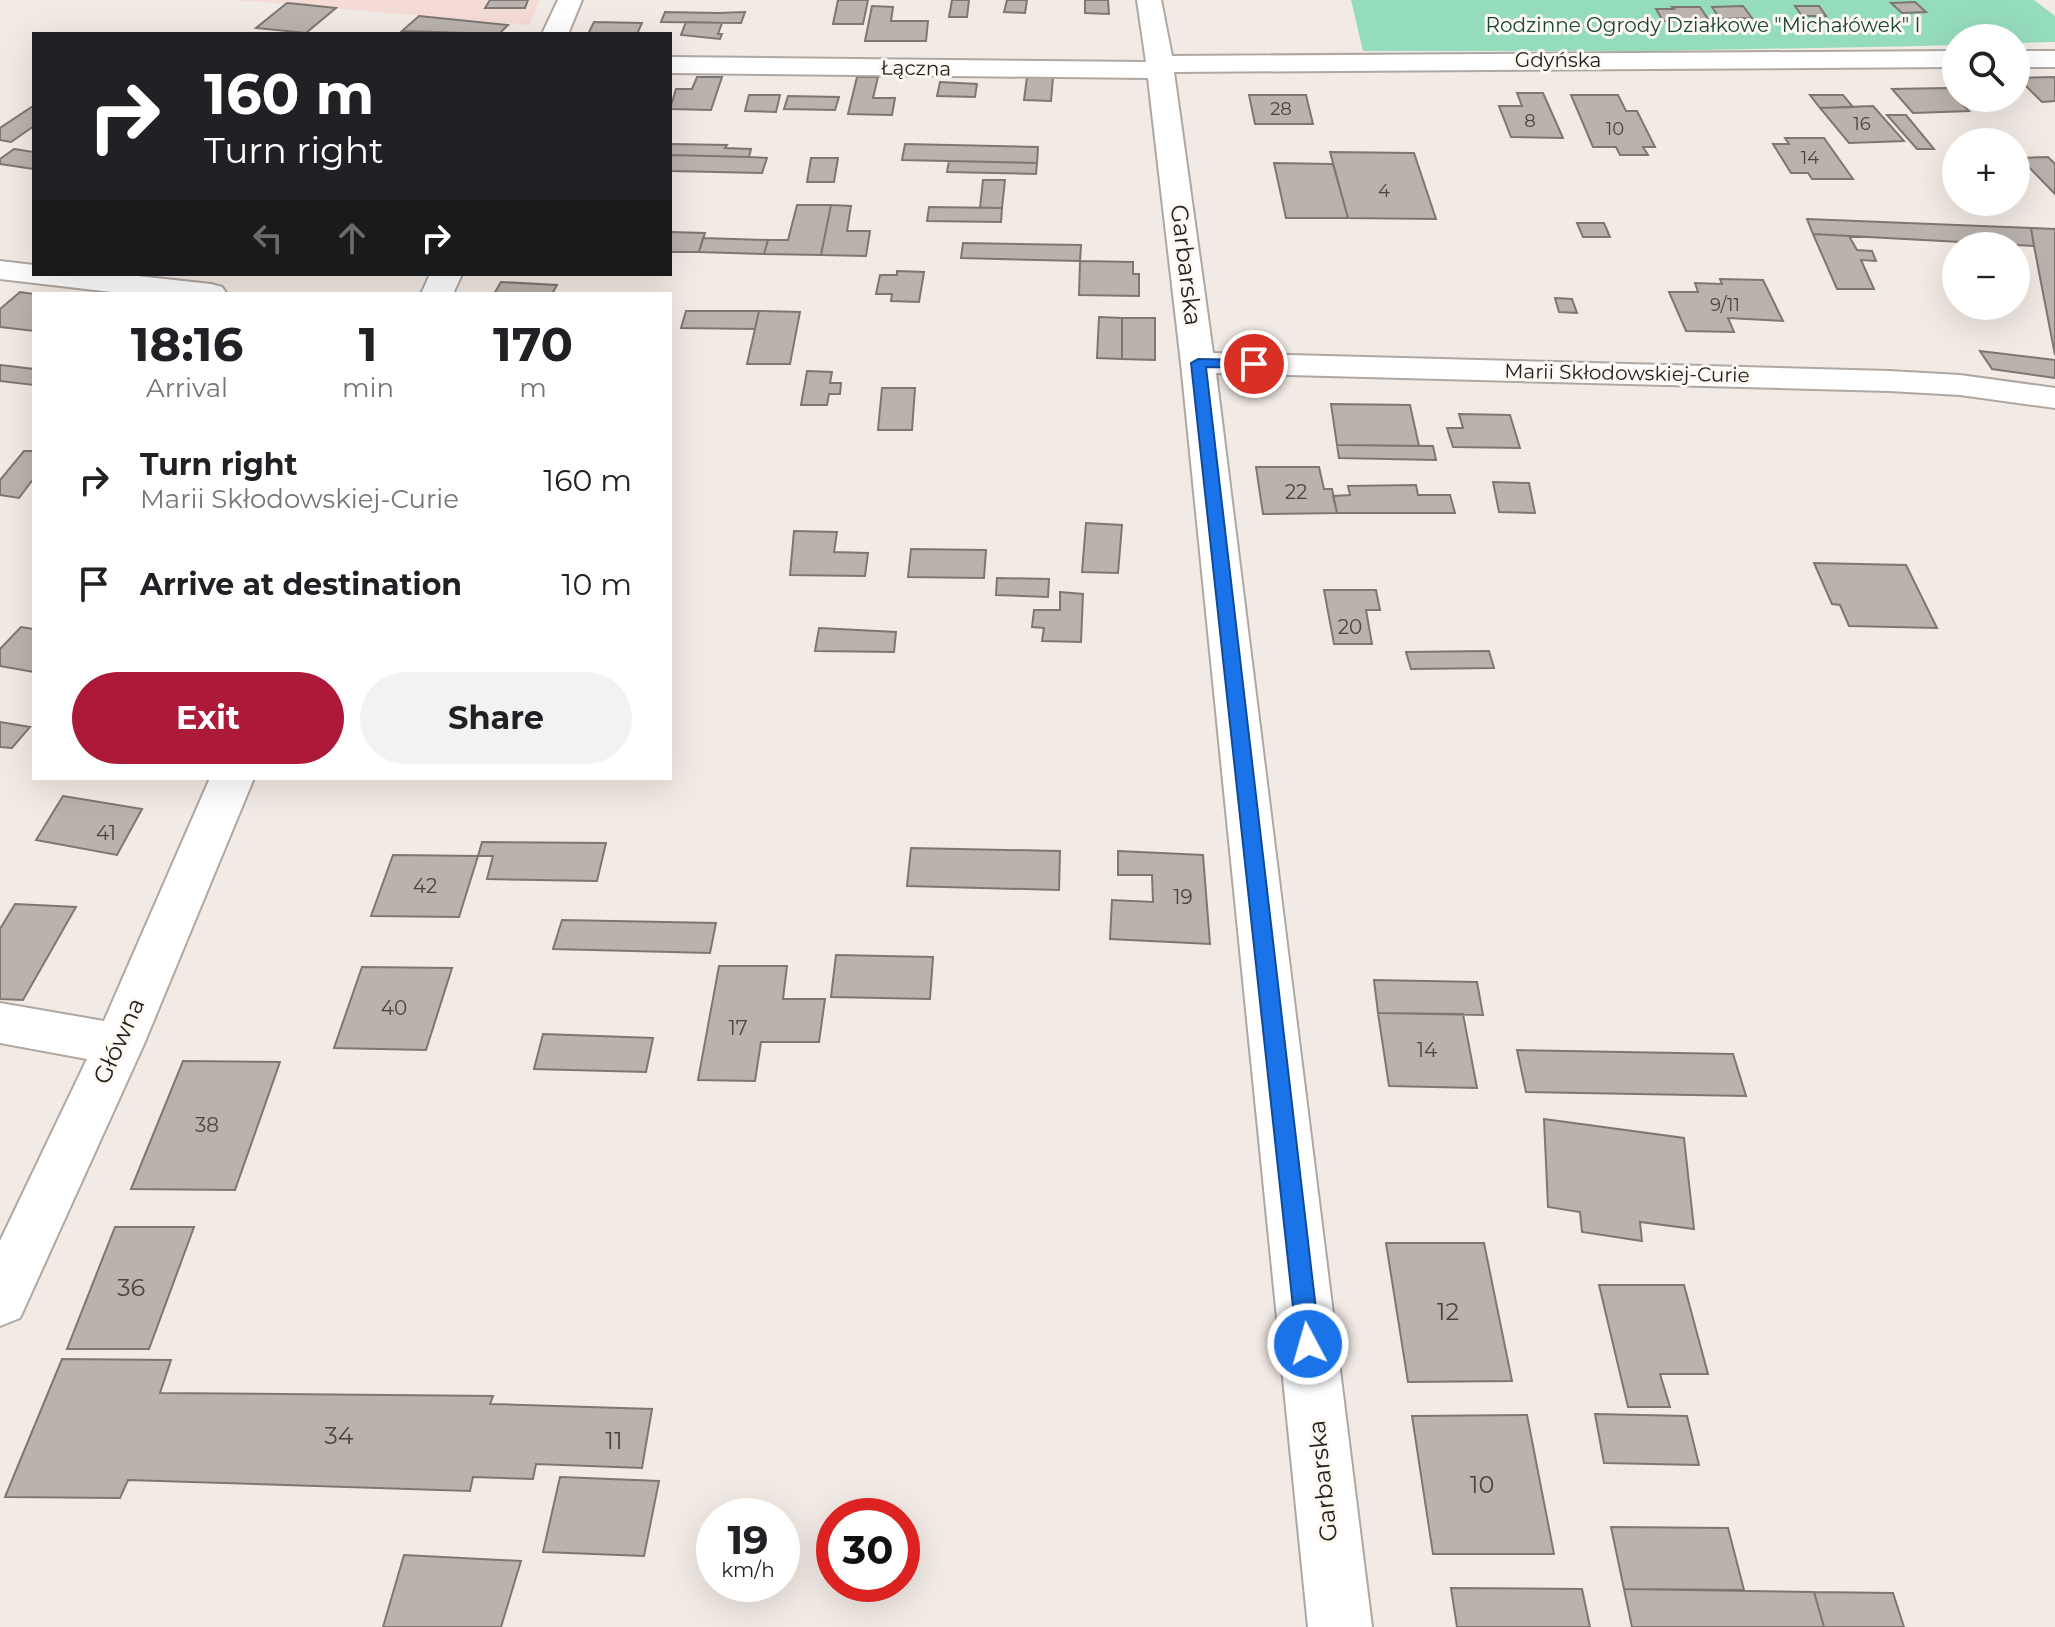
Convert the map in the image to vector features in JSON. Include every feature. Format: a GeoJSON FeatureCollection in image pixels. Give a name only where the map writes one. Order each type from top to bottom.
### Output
{"type":"FeatureCollection","features":[{"type":"Feature","properties":{"kind":"street"},"geometry":{"type":"LineString","coordinates":[[556,32],[570,0]]}},
{"type":"Feature","properties":{"kind":"street","name":"Garbarska"},"geometry":{"type":"LineString","coordinates":[[1149,0],[1161,67],[1198,363],[1340,1627]]}},
{"type":"Feature","properties":{"kind":"street","name":"Gdyńska"},"geometry":{"type":"LineString","coordinates":[[1161,67],[1942,59]]}},
{"type":"Feature","properties":{"kind":"street"},"geometry":{"type":"LineString","coordinates":[[2030,59],[2055,59]]}},
{"type":"Feature","properties":{"kind":"street","name":"Łączna"},"geometry":{"type":"LineString","coordinates":[[672,65],[1161,67]]}},
{"type":"Feature","properties":{"kind":"street"},"geometry":{"type":"LineString","coordinates":[[0,270],[32,274]]}},
{"type":"Feature","properties":{"kind":"street"},"geometry":{"type":"LineString","coordinates":[[54,276],[194,292]]}},
{"type":"Feature","properties":{"kind":"street","name":"Marii Skłodowskiej-Curie"},"geometry":{"type":"LineString","coordinates":[[1198,363],[1889,381],[1960,385],[2055,398]]}},
{"type":"Feature","properties":{"kind":"street","name":"Główna"},"geometry":{"type":"LineString","coordinates":[[0,1300],[119,1044],[231,780]]}},
{"type":"Feature","properties":{"kind":"street"},"geometry":{"type":"LineString","coordinates":[[0,1023],[119,1044]]}},
{"type":"Feature","properties":{"kind":"shaded area"},"geometry":{"type":"Polygon","coordinates":[[[236,0],[540,0],[529,25],[236,0]]]}},
{"type":"Feature","properties":{"kind":"green space","name":"Rodzinne Ogrody Działkowe \"Michałówek\" I"},"geometry":{"type":"Polygon","coordinates":[[[1351,0],[2034,0],[2055,16],[2055,42],[2030,43],[2030,24],[1942,24],[1942,45],[1649,51],[1363,51],[1351,0]]]}},
{"type":"Feature","properties":{"kind":"building"},"geometry":{"type":"Polygon","coordinates":[[[490,0],[528,0],[525,8],[485,8],[490,0]]]}},
{"type":"Feature","properties":{"kind":"building"},"geometry":{"type":"Polygon","coordinates":[[[838,0],[868,0],[863,24],[833,24],[838,0]]]}},
{"type":"Feature","properties":{"kind":"building"},"geometry":{"type":"Polygon","coordinates":[[[952,0],[969,0],[967,17],[949,17],[952,0]]]}},
{"type":"Feature","properties":{"kind":"building"},"geometry":{"type":"Polygon","coordinates":[[[1007,0],[1027,0],[1025,13],[1004,12],[1007,0]]]}},
{"type":"Feature","properties":{"kind":"building"},"geometry":{"type":"Polygon","coordinates":[[[1085,0],[1108,0],[1109,14],[1085,13],[1085,0]]]}},
{"type":"Feature","properties":{"kind":"building"},"geometry":{"type":"Polygon","coordinates":[[[1915,2],[1926,12],[1902,13],[1891,3],[1915,2]]]}},
{"type":"Feature","properties":{"kind":"building"},"geometry":{"type":"Polygon","coordinates":[[[287,3],[336,8],[307,32],[256,28],[287,3]]]}},
{"type":"Feature","properties":{"kind":"building"},"geometry":{"type":"Polygon","coordinates":[[[872,6],[893,7],[891,21],[928,21],[926,41],[865,41],[872,6]]]}},
{"type":"Feature","properties":{"kind":"building"},"geometry":{"type":"Polygon","coordinates":[[[1743,6],[1752,18],[1720,19],[1712,7],[1743,6]]]}},
{"type":"Feature","properties":{"kind":"building"},"geometry":{"type":"Polygon","coordinates":[[[1795,6],[1819,6],[1826,16],[1802,16],[1795,6]]]}},
{"type":"Feature","properties":{"kind":"building"},"geometry":{"type":"Polygon","coordinates":[[[1672,7],[1700,7],[1712,25],[1663,21],[1656,9],[1674,9],[1672,7]]]}},
{"type":"Feature","properties":{"kind":"building"},"geometry":{"type":"Polygon","coordinates":[[[665,12],[745,12],[741,23],[661,22],[665,12]]]}},
{"type":"Feature","properties":{"kind":"building"},"geometry":{"type":"Polygon","coordinates":[[[419,16],[508,25],[501,32],[402,31],[419,16]]]}},
{"type":"Feature","properties":{"kind":"building"},"geometry":{"type":"Polygon","coordinates":[[[594,22],[642,23],[638,32],[589,32],[594,22]]]}},
{"type":"Feature","properties":{"kind":"building"},"geometry":{"type":"Polygon","coordinates":[[[686,22],[722,23],[718,34],[722,34],[720,39],[681,35],[686,22]]]}},
{"type":"Feature","properties":{"kind":"building"},"geometry":{"type":"Polygon","coordinates":[[[697,77],[722,77],[711,110],[672,109],[676,89],[692,89],[697,77]]]}},
{"type":"Feature","properties":{"kind":"building"},"geometry":{"type":"Polygon","coordinates":[[[857,77],[878,77],[873,98],[895,98],[892,115],[848,114],[857,77]]]}},
{"type":"Feature","properties":{"kind":"building"},"geometry":{"type":"Polygon","coordinates":[[[1027,77],[1053,77],[1051,101],[1024,100],[1027,77]]]}},
{"type":"Feature","properties":{"kind":"building"},"geometry":{"type":"Polygon","coordinates":[[[2055,77],[2055,101],[2042,102],[2030,90],[2030,78],[2055,77]]]}},
{"type":"Feature","properties":{"kind":"building"},"geometry":{"type":"Polygon","coordinates":[[[940,82],[977,84],[975,97],[937,96],[940,82]]]}},
{"type":"Feature","properties":{"kind":"building"},"geometry":{"type":"Polygon","coordinates":[[[1942,88],[1942,112],[1913,113],[1892,89],[1942,88]]]}},
{"type":"Feature","properties":{"kind":"building"},"geometry":{"type":"Polygon","coordinates":[[[1517,93],[1543,93],[1563,138],[1511,137],[1499,106],[1522,106],[1517,93]]]}},
{"type":"Feature","properties":{"kind":"building"},"geometry":{"type":"Polygon","coordinates":[[[749,95],[780,95],[776,112],[745,111],[749,95]]]}},
{"type":"Feature","properties":{"kind":"building"},"geometry":{"type":"Polygon","coordinates":[[[1249,95],[1306,95],[1313,124],[1255,124],[1249,95]]]}},
{"type":"Feature","properties":{"kind":"building"},"geometry":{"type":"Polygon","coordinates":[[[1571,95],[1618,95],[1626,111],[1637,111],[1655,147],[1643,147],[1648,155],[1620,155],[1616,147],[1593,147],[1571,95]]]}},
{"type":"Feature","properties":{"kind":"building"},"geometry":{"type":"Polygon","coordinates":[[[1810,95],[1843,95],[1853,107],[1820,108],[1810,95]]]}},
{"type":"Feature","properties":{"kind":"building"},"geometry":{"type":"Polygon","coordinates":[[[788,96],[839,97],[835,110],[784,109],[788,96]]]}},
{"type":"Feature","properties":{"kind":"building"},"geometry":{"type":"Polygon","coordinates":[[[1873,106],[1904,141],[1849,143],[1820,108],[1873,106]]]}},
{"type":"Feature","properties":{"kind":"building"},"geometry":{"type":"Polygon","coordinates":[[[32,107],[32,127],[11,142],[0,140],[0,128],[32,107]]]}},
{"type":"Feature","properties":{"kind":"building"},"geometry":{"type":"Polygon","coordinates":[[[1887,115],[1906,115],[1934,149],[1917,149],[1887,115]]]}},
{"type":"Feature","properties":{"kind":"building"},"geometry":{"type":"Polygon","coordinates":[[[1785,138],[1824,138],[1853,179],[1812,179],[1808,173],[1791,173],[1773,144],[1789,144],[1785,138]]]}},
{"type":"Feature","properties":{"kind":"building"},"geometry":{"type":"Polygon","coordinates":[[[672,144],[727,145],[725,148],[751,149],[749,157],[672,155],[672,144]]]}},
{"type":"Feature","properties":{"kind":"building"},"geometry":{"type":"Polygon","coordinates":[[[905,144],[1038,147],[1037,163],[902,160],[905,144]]]}},
{"type":"Feature","properties":{"kind":"building"},"geometry":{"type":"Polygon","coordinates":[[[14,149],[32,152],[32,169],[0,164],[0,159],[14,149]]]}},
{"type":"Feature","properties":{"kind":"building"},"geometry":{"type":"Polygon","coordinates":[[[1330,152],[1414,153],[1436,219],[1348,218],[1330,152]]]}},
{"type":"Feature","properties":{"kind":"building"},"geometry":{"type":"Polygon","coordinates":[[[672,155],[767,158],[762,173],[672,171],[672,155]]]}},
{"type":"Feature","properties":{"kind":"building"},"geometry":{"type":"Polygon","coordinates":[[[2048,157],[2055,164],[2055,194],[2030,168],[2030,158],[2048,157]]]}},
{"type":"Feature","properties":{"kind":"building"},"geometry":{"type":"Polygon","coordinates":[[[811,158],[838,158],[834,182],[807,182],[811,158]]]}},
{"type":"Feature","properties":{"kind":"building"},"geometry":{"type":"Polygon","coordinates":[[[949,161],[1037,163],[1036,174],[947,172],[949,161]]]}},
{"type":"Feature","properties":{"kind":"building"},"geometry":{"type":"Polygon","coordinates":[[[1274,163],[1333,164],[1348,218],[1286,218],[1274,163]]]}},
{"type":"Feature","properties":{"kind":"building"},"geometry":{"type":"Polygon","coordinates":[[[983,180],[1005,180],[1002,208],[980,208],[983,180]]]}},
{"type":"Feature","properties":{"kind":"building"},"geometry":{"type":"Polygon","coordinates":[[[797,205],[831,205],[821,255],[764,254],[768,240],[788,240],[797,205]]]}},
{"type":"Feature","properties":{"kind":"building"},"geometry":{"type":"Polygon","coordinates":[[[831,205],[851,206],[847,231],[870,231],[866,256],[821,255],[831,205]]]}},
{"type":"Feature","properties":{"kind":"building"},"geometry":{"type":"Polygon","coordinates":[[[929,207],[1002,208],[1001,222],[927,221],[929,207]]]}},
{"type":"Feature","properties":{"kind":"building"},"geometry":{"type":"Polygon","coordinates":[[[1807,219],[2031,228],[2034,246],[2030,246],[2030,232],[1942,232],[1942,241],[1813,234],[1807,219]]]}},
{"type":"Feature","properties":{"kind":"building"},"geometry":{"type":"Polygon","coordinates":[[[1577,223],[1604,223],[1610,237],[1583,237],[1577,223]]]}},
{"type":"Feature","properties":{"kind":"building"},"geometry":{"type":"Polygon","coordinates":[[[2031,228],[2055,229],[2055,355],[2034,246],[2031,228]]]}},
{"type":"Feature","properties":{"kind":"building"},"geometry":{"type":"Polygon","coordinates":[[[672,232],[705,233],[699,252],[672,252],[672,232]]]}},
{"type":"Feature","properties":{"kind":"building"},"geometry":{"type":"Polygon","coordinates":[[[1813,234],[1849,236],[1857,250],[1872,251],[1876,261],[1861,260],[1874,289],[1837,289],[1813,234]]]}},
{"type":"Feature","properties":{"kind":"building"},"geometry":{"type":"Polygon","coordinates":[[[703,238],[768,240],[764,254],[699,252],[703,238]]]}},
{"type":"Feature","properties":{"kind":"building"},"geometry":{"type":"Polygon","coordinates":[[[963,243],[1081,245],[1080,261],[961,258],[963,243]]]}},
{"type":"Feature","properties":{"kind":"building"},"geometry":{"type":"Polygon","coordinates":[[[1080,261],[1133,262],[1133,274],[1139,274],[1139,296],[1079,295],[1080,261]]]}},
{"type":"Feature","properties":{"kind":"building"},"geometry":{"type":"Polygon","coordinates":[[[897,271],[924,272],[919,302],[891,301],[892,294],[876,294],[880,275],[897,275],[897,271]]]}},
{"type":"Feature","properties":{"kind":"building"},"geometry":{"type":"Polygon","coordinates":[[[1720,279],[1763,280],[1783,321],[1728,318],[1734,332],[1686,331],[1669,292],[1698,292],[1695,283],[1722,284],[1720,279]]]}},
{"type":"Feature","properties":{"kind":"building"},"geometry":{"type":"Polygon","coordinates":[[[501,282],[557,285],[553,292],[495,292],[501,282]]]}},
{"type":"Feature","properties":{"kind":"building"},"geometry":{"type":"Polygon","coordinates":[[[20,292],[32,294],[32,331],[0,327],[0,309],[20,292]]]}},
{"type":"Feature","properties":{"kind":"building"},"geometry":{"type":"Polygon","coordinates":[[[1555,298],[1572,299],[1577,313],[1559,312],[1555,298]]]}},
{"type":"Feature","properties":{"kind":"building"},"geometry":{"type":"Polygon","coordinates":[[[686,311],[759,311],[755,329],[681,328],[686,311]]]}},
{"type":"Feature","properties":{"kind":"building"},"geometry":{"type":"Polygon","coordinates":[[[759,311],[800,312],[790,364],[747,364],[759,311]]]}},
{"type":"Feature","properties":{"kind":"building"},"geometry":{"type":"Polygon","coordinates":[[[1099,317],[1122,318],[1122,359],[1097,358],[1099,317]]]}},
{"type":"Feature","properties":{"kind":"building"},"geometry":{"type":"Polygon","coordinates":[[[1122,318],[1155,318],[1155,360],[1122,359],[1122,318]]]}},
{"type":"Feature","properties":{"kind":"building"},"geometry":{"type":"Polygon","coordinates":[[[1980,351],[2055,360],[2055,378],[1992,369],[1980,351]]]}},
{"type":"Feature","properties":{"kind":"building"},"geometry":{"type":"Polygon","coordinates":[[[0,365],[32,369],[32,385],[0,381],[0,365]]]}},
{"type":"Feature","properties":{"kind":"building"},"geometry":{"type":"Polygon","coordinates":[[[807,371],[832,372],[830,383],[841,383],[840,394],[829,394],[827,405],[801,405],[807,371]]]}},
{"type":"Feature","properties":{"kind":"building"},"geometry":{"type":"Polygon","coordinates":[[[882,388],[915,388],[912,430],[878,430],[882,388]]]}},
{"type":"Feature","properties":{"kind":"building"},"geometry":{"type":"Polygon","coordinates":[[[1331,404],[1410,405],[1419,446],[1337,445],[1331,404]]]}},
{"type":"Feature","properties":{"kind":"building"},"geometry":{"type":"Polygon","coordinates":[[[1459,414],[1510,415],[1520,448],[1453,447],[1447,428],[1463,428],[1459,414]]]}},
{"type":"Feature","properties":{"kind":"building"},"geometry":{"type":"Polygon","coordinates":[[[1337,445],[1433,446],[1436,460],[1339,458],[1337,445]]]}},
{"type":"Feature","properties":{"kind":"building"},"geometry":{"type":"Polygon","coordinates":[[[24,451],[32,451],[32,481],[19,498],[0,495],[0,480],[24,451]]]}},
{"type":"Feature","properties":{"kind":"building"},"geometry":{"type":"Polygon","coordinates":[[[1256,467],[1319,467],[1324,489],[1332,489],[1337,513],[1263,514],[1256,467]]]}},
{"type":"Feature","properties":{"kind":"building"},"geometry":{"type":"Polygon","coordinates":[[[1493,482],[1529,483],[1535,513],[1499,512],[1493,482]]]}},
{"type":"Feature","properties":{"kind":"building"},"geometry":{"type":"Polygon","coordinates":[[[1416,485],[1418,495],[1450,495],[1455,513],[1337,513],[1333,496],[1350,495],[1348,486],[1416,485]]]}},
{"type":"Feature","properties":{"kind":"building"},"geometry":{"type":"Polygon","coordinates":[[[1086,523],[1122,525],[1118,573],[1082,572],[1086,523]]]}},
{"type":"Feature","properties":{"kind":"building"},"geometry":{"type":"Polygon","coordinates":[[[794,531],[837,532],[834,552],[868,553],[865,576],[790,575],[794,531]]]}},
{"type":"Feature","properties":{"kind":"building"},"geometry":{"type":"Polygon","coordinates":[[[911,549],[986,550],[984,578],[908,577],[911,549]]]}},
{"type":"Feature","properties":{"kind":"building"},"geometry":{"type":"Polygon","coordinates":[[[1814,563],[1906,565],[1937,628],[1849,626],[1840,605],[1832,604],[1814,563]]]}},
{"type":"Feature","properties":{"kind":"building"},"geometry":{"type":"Polygon","coordinates":[[[997,578],[1049,579],[1048,597],[996,595],[997,578]]]}},
{"type":"Feature","properties":{"kind":"building"},"geometry":{"type":"Polygon","coordinates":[[[1324,590],[1376,590],[1380,610],[1366,610],[1372,644],[1334,644],[1324,590]]]}},
{"type":"Feature","properties":{"kind":"building"},"geometry":{"type":"Polygon","coordinates":[[[1060,592],[1083,594],[1081,642],[1042,641],[1044,628],[1032,627],[1034,610],[1060,610],[1060,592]]]}},
{"type":"Feature","properties":{"kind":"building"},"geometry":{"type":"Polygon","coordinates":[[[21,627],[32,629],[32,672],[0,666],[0,649],[21,627]]]}},
{"type":"Feature","properties":{"kind":"building"},"geometry":{"type":"Polygon","coordinates":[[[819,628],[896,632],[894,652],[815,651],[819,628]]]}},
{"type":"Feature","properties":{"kind":"building"},"geometry":{"type":"Polygon","coordinates":[[[1489,651],[1494,668],[1411,669],[1406,652],[1489,651]]]}},
{"type":"Feature","properties":{"kind":"building"},"geometry":{"type":"Polygon","coordinates":[[[0,722],[30,727],[12,748],[0,747],[0,722]]]}},
{"type":"Feature","properties":{"kind":"building"},"geometry":{"type":"Polygon","coordinates":[[[63,796],[142,809],[117,855],[36,840],[63,796]]]}},
{"type":"Feature","properties":{"kind":"building"},"geometry":{"type":"Polygon","coordinates":[[[482,842],[606,843],[597,881],[487,879],[493,856],[478,856],[482,842]]]}},
{"type":"Feature","properties":{"kind":"building"},"geometry":{"type":"Polygon","coordinates":[[[911,848],[1060,851],[1059,890],[907,886],[911,848]]]}},
{"type":"Feature","properties":{"kind":"building"},"geometry":{"type":"Polygon","coordinates":[[[1118,851],[1203,855],[1210,944],[1110,939],[1112,900],[1153,902],[1152,875],[1118,875],[1118,851]]]}},
{"type":"Feature","properties":{"kind":"building"},"geometry":{"type":"Polygon","coordinates":[[[393,855],[478,856],[459,917],[371,916],[393,855]]]}},
{"type":"Feature","properties":{"kind":"building"},"geometry":{"type":"Polygon","coordinates":[[[15,904],[76,907],[23,1000],[0,999],[0,929],[15,904]]]}},
{"type":"Feature","properties":{"kind":"building"},"geometry":{"type":"Polygon","coordinates":[[[562,920],[716,923],[710,953],[553,949],[562,920]]]}},
{"type":"Feature","properties":{"kind":"building"},"geometry":{"type":"Polygon","coordinates":[[[836,955],[933,957],[930,999],[831,997],[836,955]]]}},
{"type":"Feature","properties":{"kind":"building"},"geometry":{"type":"Polygon","coordinates":[[[719,966],[787,966],[783,999],[825,999],[819,1042],[761,1042],[755,1081],[698,1080],[719,966]]]}},
{"type":"Feature","properties":{"kind":"building"},"geometry":{"type":"Polygon","coordinates":[[[362,967],[452,968],[426,1050],[334,1048],[362,967]]]}},
{"type":"Feature","properties":{"kind":"building"},"geometry":{"type":"Polygon","coordinates":[[[1374,980],[1477,982],[1483,1015],[1378,1013],[1374,980]]]}},
{"type":"Feature","properties":{"kind":"building"},"geometry":{"type":"Polygon","coordinates":[[[1378,1013],[1463,1014],[1477,1088],[1389,1086],[1378,1013]]]}},
{"type":"Feature","properties":{"kind":"building"},"geometry":{"type":"Polygon","coordinates":[[[543,1034],[653,1038],[646,1072],[534,1069],[543,1034]]]}},
{"type":"Feature","properties":{"kind":"building"},"geometry":{"type":"Polygon","coordinates":[[[1517,1050],[1733,1054],[1746,1096],[1526,1092],[1517,1050]]]}},
{"type":"Feature","properties":{"kind":"building"},"geometry":{"type":"Polygon","coordinates":[[[183,1061],[280,1062],[235,1190],[131,1189],[183,1061]]]}},
{"type":"Feature","properties":{"kind":"building"},"geometry":{"type":"Polygon","coordinates":[[[1544,1119],[1684,1138],[1694,1229],[1640,1222],[1642,1241],[1582,1232],[1580,1212],[1548,1207],[1544,1119]]]}},
{"type":"Feature","properties":{"kind":"building"},"geometry":{"type":"Polygon","coordinates":[[[115,1227],[194,1227],[149,1349],[67,1349],[115,1227]]]}},
{"type":"Feature","properties":{"kind":"building"},"geometry":{"type":"Polygon","coordinates":[[[1386,1243],[1484,1243],[1512,1381],[1408,1382],[1386,1243]]]}},
{"type":"Feature","properties":{"kind":"building"},"geometry":{"type":"Polygon","coordinates":[[[1599,1285],[1684,1285],[1708,1374],[1660,1374],[1670,1407],[1628,1407],[1599,1285]]]}},
{"type":"Feature","properties":{"kind":"building"},"geometry":{"type":"Polygon","coordinates":[[[62,1359],[171,1360],[160,1393],[493,1396],[490,1404],[652,1409],[642,1468],[536,1464],[533,1479],[473,1477],[470,1491],[128,1480],[120,1498],[5,1497],[62,1359]]]}},
{"type":"Feature","properties":{"kind":"building"},"geometry":{"type":"Polygon","coordinates":[[[1595,1414],[1687,1416],[1699,1465],[1604,1463],[1595,1414]]]}},
{"type":"Feature","properties":{"kind":"building"},"geometry":{"type":"Polygon","coordinates":[[[1527,1415],[1554,1554],[1433,1554],[1412,1416],[1527,1415]]]}},
{"type":"Feature","properties":{"kind":"building"},"geometry":{"type":"Polygon","coordinates":[[[560,1477],[659,1481],[644,1556],[543,1552],[560,1477]]]}},
{"type":"Feature","properties":{"kind":"building"},"geometry":{"type":"Polygon","coordinates":[[[1611,1527],[1728,1528],[1744,1590],[1624,1589],[1611,1527]]]}},
{"type":"Feature","properties":{"kind":"building"},"geometry":{"type":"Polygon","coordinates":[[[404,1555],[521,1561],[501,1627],[383,1627],[404,1555]]]}},
{"type":"Feature","properties":{"kind":"building"},"geometry":{"type":"Polygon","coordinates":[[[1451,1588],[1582,1589],[1590,1627],[1457,1627],[1451,1588]]]}},
{"type":"Feature","properties":{"kind":"building"},"geometry":{"type":"Polygon","coordinates":[[[1624,1589],[1814,1592],[1824,1627],[1632,1627],[1624,1589]]]}},
{"type":"Feature","properties":{"kind":"building"},"geometry":{"type":"Polygon","coordinates":[[[1814,1592],[1893,1593],[1904,1627],[1824,1627],[1814,1592]]]}},
{"type":"Feature","properties":{"kind":"route"},"geometry":{"type":"LineString","coordinates":[[1254,364],[1198,363],[1308,1344]]}}]}
